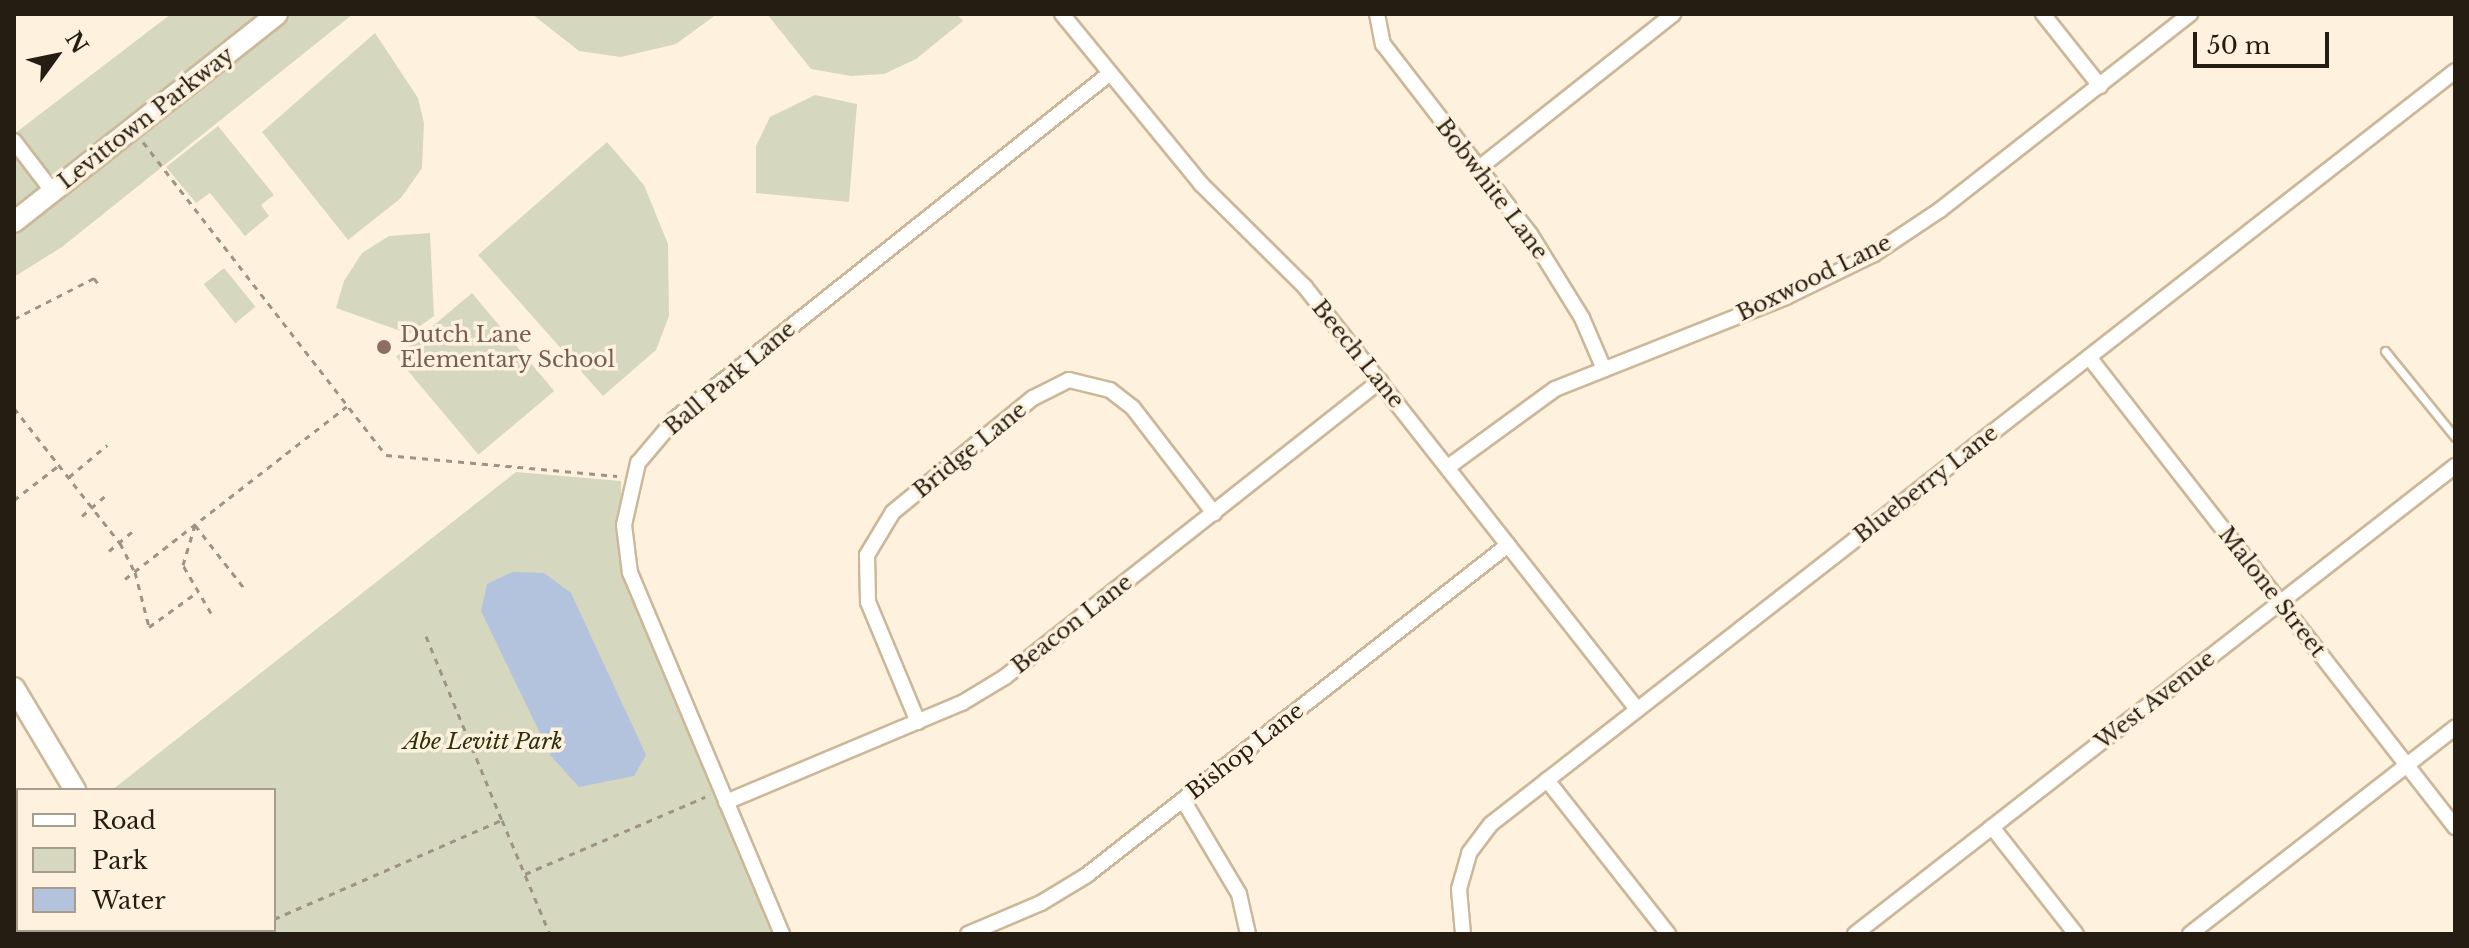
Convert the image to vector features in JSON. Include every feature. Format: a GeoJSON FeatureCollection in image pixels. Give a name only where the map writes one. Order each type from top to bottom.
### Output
{"type":"FeatureCollection","features":[{"type":"Feature","properties":{"kind":"street","name":"Levittown Parkway"},"geometry":{"type":"LineString","coordinates":[[14,222],[277,14]]}},
{"type":"Feature","properties":{"kind":"street","name":"Beech Lane"},"geometry":{"type":"LineString","coordinates":[[1062,14],[1201,184],[1305,287],[1637,709]]}},
{"type":"Feature","properties":{"kind":"street","name":"Bobwhite Lane"},"geometry":{"type":"LineString","coordinates":[[1377,14],[1378,31],[1394,60],[1479,168],[1558,279],[1604,369]]}},
{"type":"Feature","properties":{"kind":"street"},"geometry":{"type":"LineString","coordinates":[[1479,168],[1673,14]]}},
{"type":"Feature","properties":{"kind":"street"},"geometry":{"type":"LineString","coordinates":[[2043,14],[2100,86]]}},
{"type":"Feature","properties":{"kind":"street","name":"Boxwood Lane"},"geometry":{"type":"LineString","coordinates":[[1448,467],[1555,389],[1786,297],[1874,254],[1940,210],[2190,14]]}},
{"type":"Feature","properties":{"kind":"street","name":"Blueberry Lane"},"geometry":{"type":"LineString","coordinates":[[1463,934],[1459,889],[1469,853],[1491,824],[2455,71]]}},
{"type":"Feature","properties":{"kind":"street","name":"Ball Park Lane"},"geometry":{"type":"LineString","coordinates":[[782,934],[630,573],[624,525],[638,463],[675,419],[1109,74]]}},
{"type":"Feature","properties":{"kind":"street"},"geometry":{"type":"LineString","coordinates":[[14,141],[53,192]]}},
{"type":"Feature","properties":{"kind":"street","name":"Malone Street"},"geometry":{"type":"LineString","coordinates":[[2089,357],[2455,827]]}},
{"type":"Feature","properties":{"kind":"street","name":"Bridge Lane"},"geometry":{"type":"LineString","coordinates":[[918,722],[868,602],[867,555],[893,512],[1033,398],[1069,380],[1110,390],[1133,408],[1214,513]]}},
{"type":"Feature","properties":{"kind":"street","name":"Beacon Lane"},"geometry":{"type":"LineString","coordinates":[[724,796],[918,722],[1005,677],[1380,381]]}},
{"type":"Feature","properties":{"kind":"street","name":"West Avenue"},"geometry":{"type":"LineString","coordinates":[[1855,934],[2455,466]]}},
{"type":"Feature","properties":{"kind":"street","name":"Bishop Lane"},"geometry":{"type":"LineString","coordinates":[[968,934],[1004,927],[1087,875],[1508,545]]}},
{"type":"Feature","properties":{"kind":"street"},"geometry":{"type":"LineString","coordinates":[[14,688],[74,788]]}},
{"type":"Feature","properties":{"kind":"street"},"geometry":{"type":"LineString","coordinates":[[2190,934],[2455,728]]}},
{"type":"Feature","properties":{"kind":"street"},"geometry":{"type":"LineString","coordinates":[[1547,780],[1668,934]]}},
{"type":"Feature","properties":{"kind":"street"},"geometry":{"type":"LineString","coordinates":[[1183,800],[1239,894],[1248,934]]}},
{"type":"Feature","properties":{"kind":"street"},"geometry":{"type":"LineString","coordinates":[[1992,827],[2076,934]]}},
{"type":"Feature","properties":{"kind":"lane"},"geometry":{"type":"LineString","coordinates":[[2385,351],[2455,437]]}},
{"type":"Feature","properties":{"kind":"path"},"geometry":{"type":"LineString","coordinates":[[133,129],[386,455],[633,477]]}},
{"type":"Feature","properties":{"kind":"path"},"geometry":{"type":"LineString","coordinates":[[14,319],[94,278],[101,288]]}},
{"type":"Feature","properties":{"kind":"path"},"geometry":{"type":"LineString","coordinates":[[125,579],[347,406]]}},
{"type":"Feature","properties":{"kind":"path"},"geometry":{"type":"LineString","coordinates":[[14,408],[120,543],[135,572],[149,627],[196,593]]}},
{"type":"Feature","properties":{"kind":"path"},"geometry":{"type":"LineString","coordinates":[[69,477],[107,445]]}},
{"type":"Feature","properties":{"kind":"path"},"geometry":{"type":"LineString","coordinates":[[14,500],[59,465]]}},
{"type":"Feature","properties":{"kind":"path"},"geometry":{"type":"LineString","coordinates":[[82,516],[105,496]]}},
{"type":"Feature","properties":{"kind":"path"},"geometry":{"type":"LineString","coordinates":[[195,525],[244,588]]}},
{"type":"Feature","properties":{"kind":"path"},"geometry":{"type":"LineString","coordinates":[[195,525],[183,565],[196,593],[211,613]]}},
{"type":"Feature","properties":{"kind":"path"},"geometry":{"type":"LineString","coordinates":[[109,551],[133,531]]}},
{"type":"Feature","properties":{"kind":"path"},"geometry":{"type":"LineString","coordinates":[[426,636],[550,934]]}},
{"type":"Feature","properties":{"kind":"path"},"geometry":{"type":"LineString","coordinates":[[525,874],[724,796]]}},
{"type":"Feature","properties":{"kind":"path"},"geometry":{"type":"LineString","coordinates":[[276,918],[502,820]]}},
{"type":"Feature","properties":{"kind":"green space"},"geometry":{"type":"Polygon","coordinates":[[[171,14],[353,14],[62,247],[14,277],[14,134],[171,14]]]}},
{"type":"Feature","properties":{"kind":"green space"},"geometry":{"type":"Polygon","coordinates":[[[532,14],[717,14],[676,44],[621,57],[579,51],[532,14]]]}},
{"type":"Feature","properties":{"kind":"green space"},"geometry":{"type":"Polygon","coordinates":[[[767,14],[957,14],[963,21],[916,59],[884,74],[851,76],[811,69],[767,14]]]}},
{"type":"Feature","properties":{"kind":"green space"},"geometry":{"type":"Polygon","coordinates":[[[375,33],[418,98],[424,123],[422,168],[401,198],[348,240],[262,132],[375,33]]]}},
{"type":"Feature","properties":{"kind":"green space"},"geometry":{"type":"Polygon","coordinates":[[[815,95],[857,104],[849,202],[756,193],[756,146],[770,117],[815,95]]]}},
{"type":"Feature","properties":{"kind":"green space"},"geometry":{"type":"Polygon","coordinates":[[[218,126],[274,195],[261,205],[269,216],[245,236],[210,193],[196,203],[166,167],[218,126]]]}},
{"type":"Feature","properties":{"kind":"green space"},"geometry":{"type":"Polygon","coordinates":[[[607,142],[644,185],[668,244],[669,316],[656,350],[603,396],[478,255],[607,142]]]}},
{"type":"Feature","properties":{"kind":"green space"},"geometry":{"type":"Polygon","coordinates":[[[430,233],[434,316],[409,334],[336,308],[344,281],[362,253],[389,236],[430,233]]]}},
{"type":"Feature","properties":{"kind":"green space"},"geometry":{"type":"Polygon","coordinates":[[[224,268],[255,307],[235,323],[204,284],[224,268]]]}},
{"type":"Feature","properties":{"kind":"green space"},"geometry":{"type":"Polygon","coordinates":[[[472,293],[554,391],[478,455],[396,357],[472,293]]]}},
{"type":"Feature","properties":{"kind":"green space","name":"Abe Levitt Park"},"geometry":{"type":"Polygon","coordinates":[[[516,472],[621,481],[623,571],[777,934],[149,934],[276,932],[276,788],[115,788],[516,472]]]}},
{"type":"Feature","properties":{"kind":"water"},"geometry":{"type":"Polygon","coordinates":[[[512,572],[544,573],[571,593],[646,755],[634,776],[579,787],[551,756],[481,611],[487,584],[512,572]]]}},
{"type":"Feature","properties":{"kind":"place","name":"Dutch Lane Elementary School"},"geometry":{"type":"Point","coordinates":[384,347]}}]}
